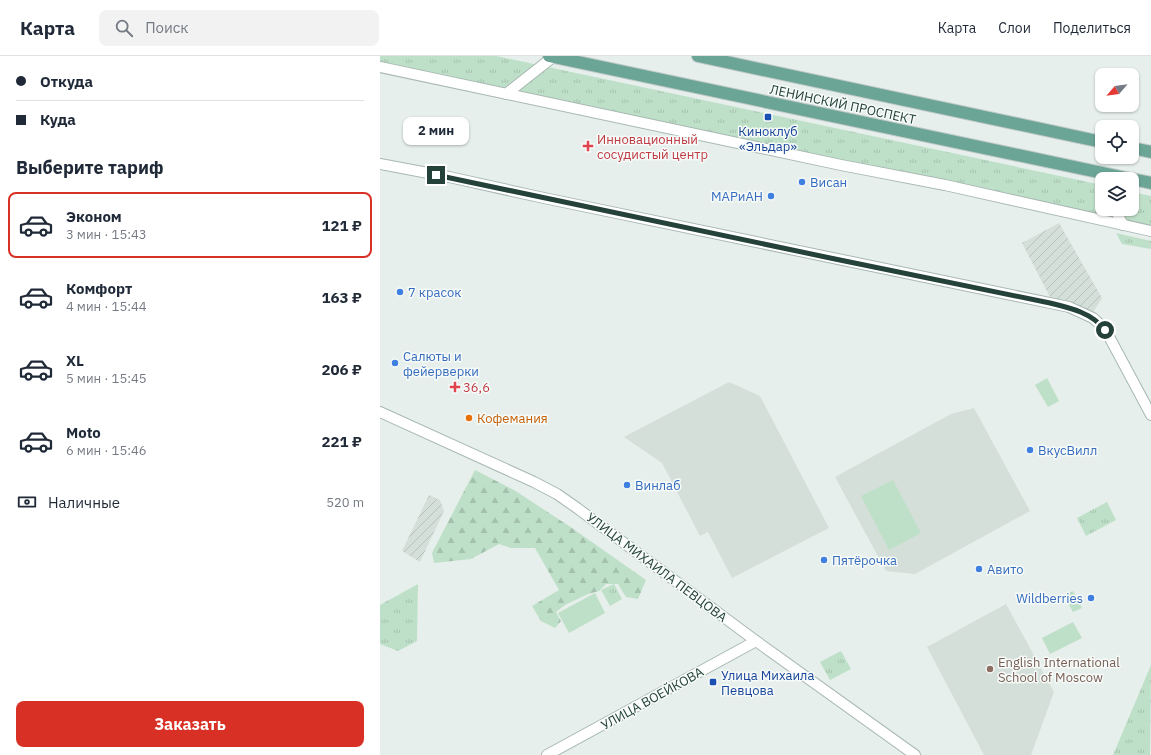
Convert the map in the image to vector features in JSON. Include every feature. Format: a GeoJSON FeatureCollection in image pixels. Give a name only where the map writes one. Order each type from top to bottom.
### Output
{"type":"FeatureCollection","features":[{"type":"Feature","properties":{"kind":"main road","name":"ЛЕНИНСКИЙ ПРОСПЕКТ"},"geometry":{"type":"LineString","coordinates":[[551,56],[1095,175]]}},
{"type":"Feature","properties":{"kind":"main road","name":"ЛЕНИНСКИЙ ПРОСПЕКТ"},"geometry":{"type":"LineString","coordinates":[[698,56],[1095,141]]}},
{"type":"Feature","properties":{"kind":"main road"},"geometry":{"type":"LineString","coordinates":[[1139,149],[1151,152]]}},
{"type":"Feature","properties":{"kind":"main road","name":"ЛЕНИНСКИЙ ПРОСПЕКТ"},"geometry":{"type":"LineString","coordinates":[[1139,180],[1151,183]]}},
{"type":"Feature","properties":{"kind":"street"},"geometry":{"type":"LineString","coordinates":[[506,94],[551,56]]}},
{"type":"Feature","properties":{"kind":"street"},"geometry":{"type":"LineString","coordinates":[[380,67],[841,165],[945,185],[1151,231]]}},
{"type":"Feature","properties":{"kind":"street"},"geometry":{"type":"LineString","coordinates":[[380,164],[449,177],[1069,307],[1093,318],[1105,329],[1151,415]]}},
{"type":"Feature","properties":{"kind":"street"},"geometry":{"type":"LineString","coordinates":[[1118,216],[1122,225]]}},
{"type":"Feature","properties":{"kind":"street","name":"УЛИЦА МИХАИЛА ПЕВЦОВА"},"geometry":{"type":"LineString","coordinates":[[380,412],[528,479],[557,494],[666,573],[756,641],[915,755]]}},
{"type":"Feature","properties":{"kind":"street","name":"УЛИЦА ВОЕЙКОВА"},"geometry":{"type":"LineString","coordinates":[[548,755],[756,641]]}},
{"type":"Feature","properties":{"kind":"shaded area"},"geometry":{"type":"Polygon","coordinates":[[[1059,223],[1102,298],[1092,314],[1050,297],[1022,243],[1059,223]]]}},
{"type":"Feature","properties":{"kind":"shaded area"},"geometry":{"type":"Polygon","coordinates":[[[729,382],[760,396],[829,528],[732,578],[708,532],[700,536],[662,463],[624,437],[729,382]]]}},
{"type":"Feature","properties":{"kind":"shaded area"},"geometry":{"type":"Polygon","coordinates":[[[974,408],[1030,511],[915,574],[886,571],[835,477],[951,414],[974,408]]]}},
{"type":"Feature","properties":{"kind":"shaded area"},"geometry":{"type":"Polygon","coordinates":[[[429,495],[440,500],[444,511],[420,562],[402,551],[429,495]]]}},
{"type":"Feature","properties":{"kind":"shaded area","name":"English International School of Moscow"},"geometry":{"type":"Polygon","coordinates":[[[1006,604],[1054,692],[1031,755],[984,755],[927,647],[1006,604]]]}},
{"type":"Feature","properties":{"kind":"green space"},"geometry":{"type":"Polygon","coordinates":[[[380,56],[496,56],[1095,184],[1095,216],[1139,216],[1139,193],[1151,196],[1151,228],[380,64],[380,56]]]}},
{"type":"Feature","properties":{"kind":"green space"},"geometry":{"type":"Polygon","coordinates":[[[1116,233],[1151,241],[1151,249],[1122,244],[1116,233]]]}},
{"type":"Feature","properties":{"kind":"green space"},"geometry":{"type":"Polygon","coordinates":[[[1047,378],[1059,401],[1048,407],[1035,385],[1047,378]]]}},
{"type":"Feature","properties":{"kind":"green space"},"geometry":{"type":"Polygon","coordinates":[[[475,470],[514,490],[569,526],[646,580],[638,599],[626,597],[618,584],[606,584],[599,591],[588,594],[565,605],[556,612],[561,621],[555,628],[541,621],[532,606],[559,590],[535,548],[511,548],[499,544],[471,559],[434,563],[432,553],[475,470]]]}},
{"type":"Feature","properties":{"kind":"green space"},"geometry":{"type":"Polygon","coordinates":[[[893,480],[921,533],[889,550],[861,496],[893,480]]]}},
{"type":"Feature","properties":{"kind":"green space"},"geometry":{"type":"Polygon","coordinates":[[[1107,502],[1116,520],[1086,536],[1077,518],[1107,502]]]}},
{"type":"Feature","properties":{"kind":"green space"},"geometry":{"type":"Polygon","coordinates":[[[418,584],[417,641],[398,651],[380,644],[380,605],[418,584]]]}},
{"type":"Feature","properties":{"kind":"green space"},"geometry":{"type":"Polygon","coordinates":[[[614,584],[622,599],[610,606],[601,590],[614,584]]]}},
{"type":"Feature","properties":{"kind":"green space"},"geometry":{"type":"Polygon","coordinates":[[[1073,591],[1082,608],[1073,612],[1064,596],[1073,591]]]}},
{"type":"Feature","properties":{"kind":"green space"},"geometry":{"type":"Polygon","coordinates":[[[595,593],[605,613],[569,633],[558,613],[595,593]]]}},
{"type":"Feature","properties":{"kind":"green space"},"geometry":{"type":"Polygon","coordinates":[[[1073,622],[1082,638],[1050,654],[1042,638],[1073,622]]]}},
{"type":"Feature","properties":{"kind":"green space"},"geometry":{"type":"Polygon","coordinates":[[[841,651],[851,669],[830,680],[820,662],[841,651]]]}},
{"type":"Feature","properties":{"kind":"green space"},"geometry":{"type":"Polygon","coordinates":[[[1151,665],[1150,755],[1113,755],[1151,665]]]}},
{"type":"Feature","properties":{"kind":"place","name":"Киноклуб «Эльдар»"},"geometry":{"type":"Point","coordinates":[768,117]}},
{"type":"Feature","properties":{"kind":"place","name":"Инновационный сосудистый центр"},"geometry":{"type":"Point","coordinates":[588,146]}},
{"type":"Feature","properties":{"kind":"place","name":"Висан"},"geometry":{"type":"Point","coordinates":[802,182]}},
{"type":"Feature","properties":{"kind":"place","name":"МАРиАН"},"geometry":{"type":"Point","coordinates":[771,196]}},
{"type":"Feature","properties":{"kind":"place","name":"7 красок"},"geometry":{"type":"Point","coordinates":[400,292]}},
{"type":"Feature","properties":{"kind":"place","name":"Салюты и фейерверки"},"geometry":{"type":"Point","coordinates":[395,363]}},
{"type":"Feature","properties":{"kind":"place","name":"36,6"},"geometry":{"type":"Point","coordinates":[455,387]}},
{"type":"Feature","properties":{"kind":"place","name":"Кофемания"},"geometry":{"type":"Point","coordinates":[469,418]}},
{"type":"Feature","properties":{"kind":"place","name":"ВкусВилл"},"geometry":{"type":"Point","coordinates":[1030,450]}},
{"type":"Feature","properties":{"kind":"place","name":"Винлаб"},"geometry":{"type":"Point","coordinates":[627,485]}},
{"type":"Feature","properties":{"kind":"place","name":"Пятёрочка"},"geometry":{"type":"Point","coordinates":[824,560]}},
{"type":"Feature","properties":{"kind":"place","name":"Авито"},"geometry":{"type":"Point","coordinates":[979,569]}},
{"type":"Feature","properties":{"kind":"place","name":"Wildberries"},"geometry":{"type":"Point","coordinates":[1091,598]}},
{"type":"Feature","properties":{"kind":"place","name":"English International School of Moscow"},"geometry":{"type":"Point","coordinates":[990,669]}},
{"type":"Feature","properties":{"kind":"place","name":"Улица Михаила Певцова"},"geometry":{"type":"Point","coordinates":[713,682]}},
{"type":"Feature","properties":{"kind":"route"},"geometry":{"type":"LineString","coordinates":[[436,175],[1069,307],[1093,318],[1105,330]]}}]}
